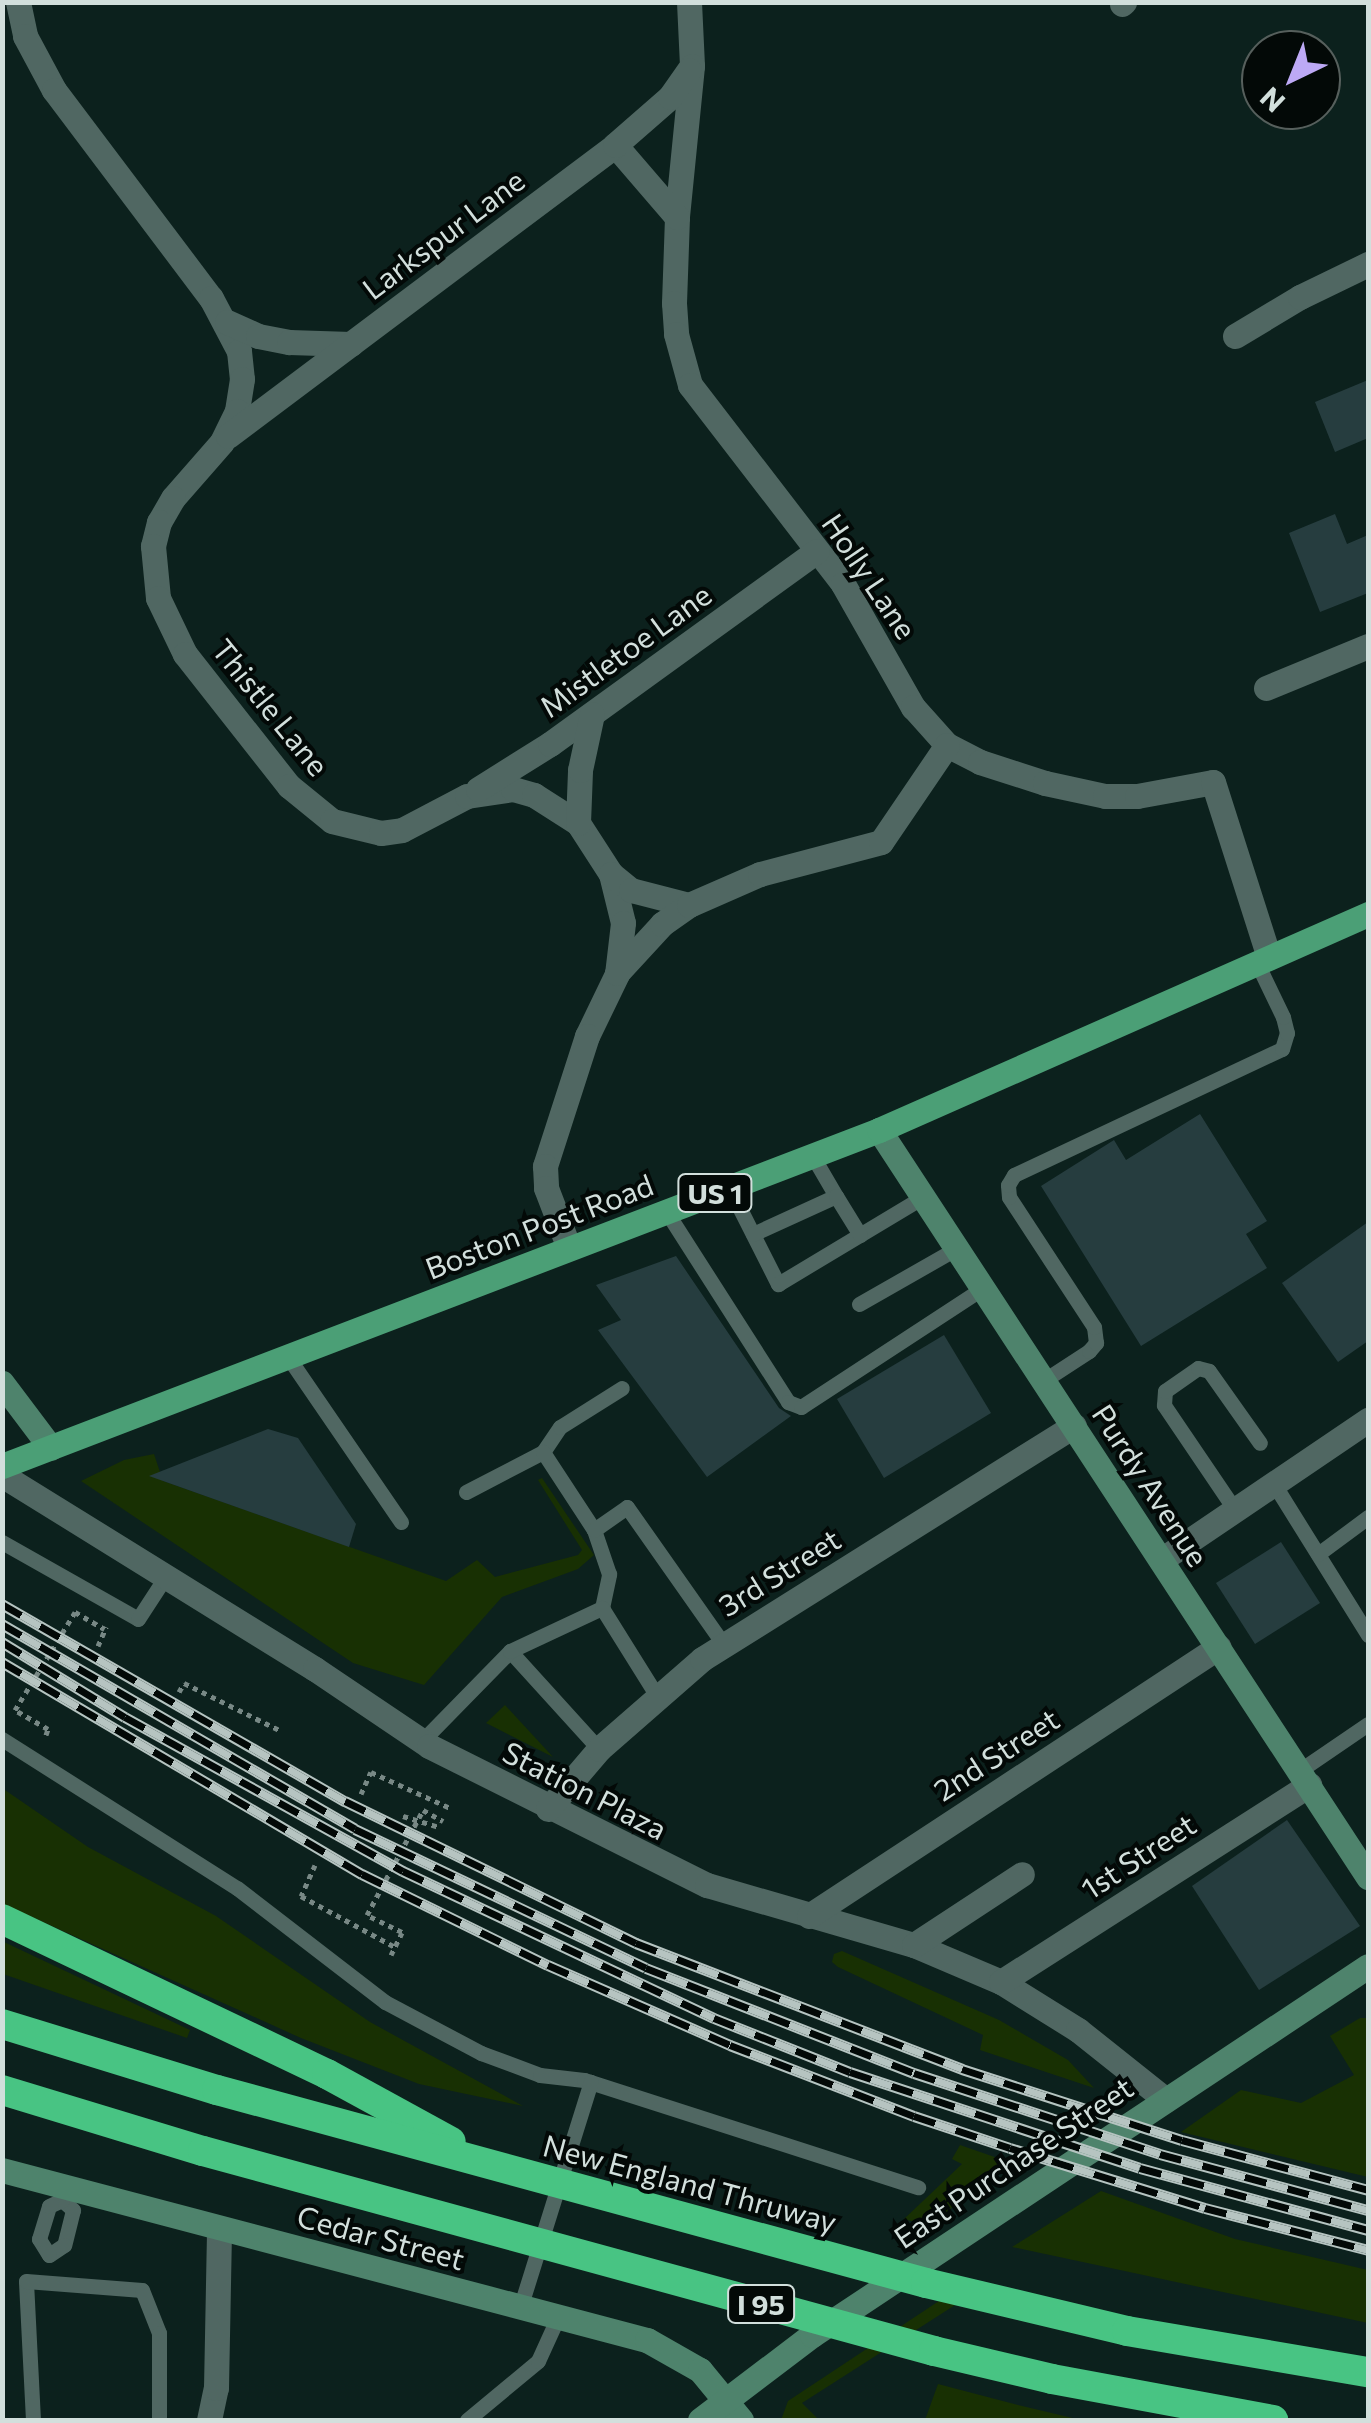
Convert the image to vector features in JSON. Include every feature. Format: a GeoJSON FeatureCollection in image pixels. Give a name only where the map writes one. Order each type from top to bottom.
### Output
{"type":"FeatureCollection","features":[{"type":"Feature","properties":{"kind":"highway"},"geometry":{"type":"LineString","coordinates":[[2,1919],[326,2074],[488,2164]]}},
{"type":"Feature","properties":{"kind":"highway","name":"New England Thruway"},"geometry":{"type":"LineString","coordinates":[[2,2024],[166,2075],[488,2164],[1066,2318],[1368,2372]]}},
{"type":"Feature","properties":{"kind":"highway","name":"I 95"},"geometry":{"type":"LineString","coordinates":[[2,2090],[203,2151],[832,2324],[1052,2379],[1273,2420]]}},
{"type":"Feature","properties":{"kind":"main road","name":"Boston Post Road"},"geometry":{"type":"LineString","coordinates":[[2,1466],[879,1130],[1368,914]]}},
{"type":"Feature","properties":{"kind":"street","name":"Thistle Lane"},"geometry":{"type":"LineString","coordinates":[[18,2],[24,36],[54,90],[227,322],[240,350],[242,379],[237,411],[222,442],[173,498],[159,522],[153,546],[158,598],[185,654],[289,786],[332,820],[381,832],[402,830],[466,796],[513,789],[534,795],[578,823],[611,874],[623,923],[616,974],[587,1036],[545,1166],[546,1188],[569,1248]]}},
{"type":"Feature","properties":{"kind":"street","name":"Holly Lane"},"geometry":{"type":"LineString","coordinates":[[689,2],[692,66],[677,217],[676,334],[690,385],[864,614],[913,706],[947,745],[980,762],[1045,783],[1105,796],[1137,796],[1213,782],[1263,960]]}},
{"type":"Feature","properties":{"kind":"street","name":"Larkspur Lane"},"geometry":{"type":"LineString","coordinates":[[222,442],[615,144],[670,97],[692,66]]}},
{"type":"Feature","properties":{"kind":"street"},"geometry":{"type":"LineString","coordinates":[[615,144],[677,217]]}},
{"type":"Feature","properties":{"kind":"street"},"geometry":{"type":"LineString","coordinates":[[1235,336],[1300,297],[1368,264]]}},
{"type":"Feature","properties":{"kind":"street"},"geometry":{"type":"LineString","coordinates":[[227,322],[258,336],[289,342],[351,344]]}},
{"type":"Feature","properties":{"kind":"street","name":"Mistletoe Lane"},"geometry":{"type":"LineString","coordinates":[[466,796],[592,714],[818,551]]}},
{"type":"Feature","properties":{"kind":"street"},"geometry":{"type":"LineString","coordinates":[[1266,688],[1368,646]]}},
{"type":"Feature","properties":{"kind":"street"},"geometry":{"type":"LineString","coordinates":[[578,823],[580,770],[592,714]]}},
{"type":"Feature","properties":{"kind":"street"},"geometry":{"type":"LineString","coordinates":[[616,974],[662,924],[688,905],[760,874],[881,842],[947,745]]}},
{"type":"Feature","properties":{"kind":"street"},"geometry":{"type":"LineString","coordinates":[[611,874],[631,890],[688,905]]}},
{"type":"Feature","properties":{"kind":"street","name":"Purdy Avenue"},"geometry":{"type":"LineString","coordinates":[[879,1130],[1368,1876]]}},
{"type":"Feature","properties":{"kind":"street"},"geometry":{"type":"LineString","coordinates":[[2,1384],[51,1448]]}},
{"type":"Feature","properties":{"kind":"street"},"geometry":{"type":"LineString","coordinates":[[1161,1560],[1368,1420]]}},
{"type":"Feature","properties":{"kind":"street","name":"3rd Street"},"geometry":{"type":"LineString","coordinates":[[548,1809],[599,1749],[657,1696],[724,1645],[1074,1426]]}},
{"type":"Feature","properties":{"kind":"street","name":"Station Plaza"},"geometry":{"type":"LineString","coordinates":[[2,1475],[421,1742],[689,1878],[914,1945],[1001,1982],[1078,2030],[1166,2100]]}},
{"type":"Feature","properties":{"kind":"street","name":"2nd Street"},"geometry":{"type":"LineString","coordinates":[[809,1916],[1218,1647]]}},
{"type":"Feature","properties":{"kind":"street","name":"1st Street"},"geometry":{"type":"LineString","coordinates":[[1001,1982],[1304,1778]]}},
{"type":"Feature","properties":{"kind":"street"},"geometry":{"type":"LineString","coordinates":[[914,1945],[1022,1874]]}},
{"type":"Feature","properties":{"kind":"street","name":"East Purchase Street"},"geometry":{"type":"LineString","coordinates":[[700,2420],[812,2334],[1368,1966]]}},
{"type":"Feature","properties":{"kind":"street","name":"Cedar Street"},"geometry":{"type":"LineString","coordinates":[[2,2170],[64,2193],[647,2340],[700,2370],[741,2420]]}},
{"type":"Feature","properties":{"kind":"street"},"geometry":{"type":"LineString","coordinates":[[208,2420],[216,2388],[219,2229]]}},
{"type":"Feature","properties":{"kind":"lane"},"geometry":{"type":"LineString","coordinates":[[1044,1381],[1096,1343],[1094,1327],[1009,1198],[1008,1185],[1014,1176],[1282,1049],[1287,1033],[1263,960]]}},
{"type":"Feature","properties":{"kind":"lane"},"geometry":{"type":"LineString","coordinates":[[812,1155],[860,1235]]}},
{"type":"Feature","properties":{"kind":"lane"},"geometry":{"type":"LineString","coordinates":[[729,1187],[778,1284],[923,1197]]}},
{"type":"Feature","properties":{"kind":"lane"},"geometry":{"type":"LineString","coordinates":[[752,1234],[836,1196]]}},
{"type":"Feature","properties":{"kind":"lane"},"geometry":{"type":"LineString","coordinates":[[666,1211],[788,1402],[801,1407],[983,1288]]}},
{"type":"Feature","properties":{"kind":"lane"},"geometry":{"type":"LineString","coordinates":[[859,1304],[956,1248]]}},
{"type":"Feature","properties":{"kind":"lane"},"geometry":{"type":"LineString","coordinates":[[288,1357],[402,1522]]}},
{"type":"Feature","properties":{"kind":"lane"},"geometry":{"type":"LineString","coordinates":[[1235,1510],[1164,1405],[1165,1392],[1198,1368],[1209,1372],[1260,1443]]}},
{"type":"Feature","properties":{"kind":"lane"},"geometry":{"type":"LineString","coordinates":[[466,1492],[544,1452],[560,1427],[622,1388]]}},
{"type":"Feature","properties":{"kind":"lane"},"geometry":{"type":"LineString","coordinates":[[544,1452],[594,1530],[609,1574],[602,1608],[657,1696]]}},
{"type":"Feature","properties":{"kind":"lane"},"geometry":{"type":"LineString","coordinates":[[1274,1484],[1367,1630]]}},
{"type":"Feature","properties":{"kind":"lane"},"geometry":{"type":"LineString","coordinates":[[594,1530],[628,1508],[724,1645]]}},
{"type":"Feature","properties":{"kind":"lane"},"geometry":{"type":"LineString","coordinates":[[1318,1554],[1368,1517]]}},
{"type":"Feature","properties":{"kind":"lane"},"geometry":{"type":"LineString","coordinates":[[2,1542],[138,1619],[166,1576]]}},
{"type":"Feature","properties":{"kind":"lane"},"geometry":{"type":"LineString","coordinates":[[421,1742],[510,1651],[602,1608]]}},
{"type":"Feature","properties":{"kind":"lane"},"geometry":{"type":"LineString","coordinates":[[510,1651],[599,1749]]}},
{"type":"Feature","properties":{"kind":"lane"},"geometry":{"type":"LineString","coordinates":[[1304,1778],[1368,1724]]}},
{"type":"Feature","properties":{"kind":"lane"},"geometry":{"type":"LineString","coordinates":[[2,1739],[237,1888],[412,2019],[512,2068],[590,2082],[918,2187]]}},
{"type":"Feature","properties":{"kind":"lane"},"geometry":{"type":"LineString","coordinates":[[520,2308],[590,2082]]}},
{"type":"Feature","properties":{"kind":"lane"},"geometry":{"type":"LineString","coordinates":[[49,2255],[64,2245],[73,2210],[64,2193],[48,2206],[39,2240],[49,2255],[51,2282]]}},
{"type":"Feature","properties":{"kind":"lane"},"geometry":{"type":"LineString","coordinates":[[33,2420],[26,2281],[142,2290],[159,2333],[159,2420]]}},
{"type":"Feature","properties":{"kind":"lane"},"geometry":{"type":"LineString","coordinates":[[466,2420],[538,2361],[558,2317]]}},
{"type":"Feature","properties":{"kind":"path"},"geometry":{"type":"LineString","coordinates":[[47,1732],[15,1710],[75,1612],[105,1630],[98,1646]]}},
{"type":"Feature","properties":{"kind":"path"},"geometry":{"type":"LineString","coordinates":[[178,1692],[184,1683],[281,1731]]}},
{"type":"Feature","properties":{"kind":"path"},"geometry":{"type":"LineString","coordinates":[[361,1794],[371,1772],[450,1808]]}},
{"type":"Feature","properties":{"kind":"path"},"geometry":{"type":"LineString","coordinates":[[391,1955],[402,1932],[367,1915],[423,1810],[440,1822],[403,1816]]}},
{"type":"Feature","properties":{"kind":"path"},"geometry":{"type":"LineString","coordinates":[[315,1865],[301,1896],[395,1947]]}},
{"type":"Feature","properties":{"kind":"green space"},"geometry":{"type":"Polygon","coordinates":[[[154,1454],[163,1481],[446,1581],[477,1560],[495,1577],[578,1555],[582,1550],[538,1480],[542,1478],[594,1555],[578,1569],[502,1597],[424,1685],[353,1663],[81,1481],[124,1460],[154,1454]]]}},
{"type":"Feature","properties":{"kind":"green space"},"geometry":{"type":"Polygon","coordinates":[[[505,1705],[553,1757],[486,1723],[505,1705]]]}},
{"type":"Feature","properties":{"kind":"green space"},"geometry":{"type":"Polygon","coordinates":[[[2,1788],[88,1847],[216,1916],[370,2022],[523,2106],[419,2084],[301,2038],[3,1904],[2,1788]]]}},
{"type":"Feature","properties":{"kind":"green space"},"geometry":{"type":"Polygon","coordinates":[[[2,1941],[190,2030],[187,2038],[3,1974],[2,1941]]]}},
{"type":"Feature","properties":{"kind":"green space"},"geometry":{"type":"Polygon","coordinates":[[[842,1951],[999,2020],[1068,2060],[1094,2088],[980,2050],[983,2035],[838,1967],[832,1962],[834,1954],[842,1951]]]}},
{"type":"Feature","properties":{"kind":"green space"},"geometry":{"type":"Polygon","coordinates":[[[1360,2018],[1368,2018],[1368,2177],[1181,2132],[1241,2090],[1301,2103],[1354,2075],[1330,2036],[1360,2018]]]}},
{"type":"Feature","properties":{"kind":"green space"},"geometry":{"type":"Polygon","coordinates":[[[960,2145],[1009,2162],[929,2226],[904,2219],[962,2164],[952,2159],[960,2145]]]}},
{"type":"Feature","properties":{"kind":"green space"},"geometry":{"type":"Polygon","coordinates":[[[1101,2191],[1235,2239],[1368,2270],[1368,2323],[1012,2247],[1101,2191]]]}},
{"type":"Feature","properties":{"kind":"green space"},"geometry":{"type":"Polygon","coordinates":[[[945,2297],[963,2300],[802,2403],[819,2420],[781,2420],[788,2401],[945,2297]]]}},
{"type":"Feature","properties":{"kind":"green space"},"geometry":{"type":"Polygon","coordinates":[[[938,2384],[1018,2405],[1081,2420],[925,2420],[938,2384]]]}},
{"type":"Feature","properties":{"kind":"building"},"geometry":{"type":"Polygon","coordinates":[[[1368,380],[1368,438],[1335,452],[1315,402],[1368,380]]]}},
{"type":"Feature","properties":{"kind":"building"},"geometry":{"type":"Polygon","coordinates":[[[1335,514],[1347,544],[1368,535],[1368,593],[1320,612],[1289,533],[1335,514]]]}},
{"type":"Feature","properties":{"kind":"building"},"geometry":{"type":"Polygon","coordinates":[[[1200,1114],[1267,1221],[1246,1234],[1267,1268],[1141,1346],[1041,1186],[1114,1140],[1126,1160],[1200,1114]]]}},
{"type":"Feature","properties":{"kind":"building"},"geometry":{"type":"Polygon","coordinates":[[[1368,1222],[1368,1341],[1338,1362],[1282,1283],[1368,1222]]]}},
{"type":"Feature","properties":{"kind":"building"},"geometry":{"type":"Polygon","coordinates":[[[676,1256],[779,1408],[791,1416],[707,1477],[598,1330],[621,1320],[596,1285],[676,1256]]]}},
{"type":"Feature","properties":{"kind":"building"},"geometry":{"type":"Polygon","coordinates":[[[944,1335],[991,1413],[884,1478],[837,1399],[944,1335]]]}},
{"type":"Feature","properties":{"kind":"building"},"geometry":{"type":"Polygon","coordinates":[[[268,1429],[298,1438],[356,1524],[349,1547],[149,1476],[268,1429]]]}},
{"type":"Feature","properties":{"kind":"building"},"geometry":{"type":"Polygon","coordinates":[[[1281,1542],[1320,1603],[1255,1644],[1216,1583],[1281,1542]]]}},
{"type":"Feature","properties":{"kind":"building"},"geometry":{"type":"Polygon","coordinates":[[[1287,1820],[1360,1926],[1259,1990],[1192,1886],[1287,1820]]]}},
{"type":"Feature","properties":{"kind":"railway"},"geometry":{"type":"LineString","coordinates":[[2,1604],[345,1801],[636,1943],[962,2069],[1182,2140],[1368,2190]]}},
{"type":"Feature","properties":{"kind":"railway"},"geometry":{"type":"LineString","coordinates":[[2,1624],[355,1829],[646,1968],[914,2073],[1160,2154],[1368,2210]]}},
{"type":"Feature","properties":{"kind":"railway"},"geometry":{"type":"LineString","coordinates":[[2,1642],[125,1717],[403,1871],[714,2018],[850,2072],[1140,2168],[1368,2230]]}},
{"type":"Feature","properties":{"kind":"railway"},"geometry":{"type":"LineString","coordinates":[[2,1662],[362,1874],[548,1965],[730,2045],[914,2116],[1010,2148],[1205,2208],[1368,2250]]}}]}
